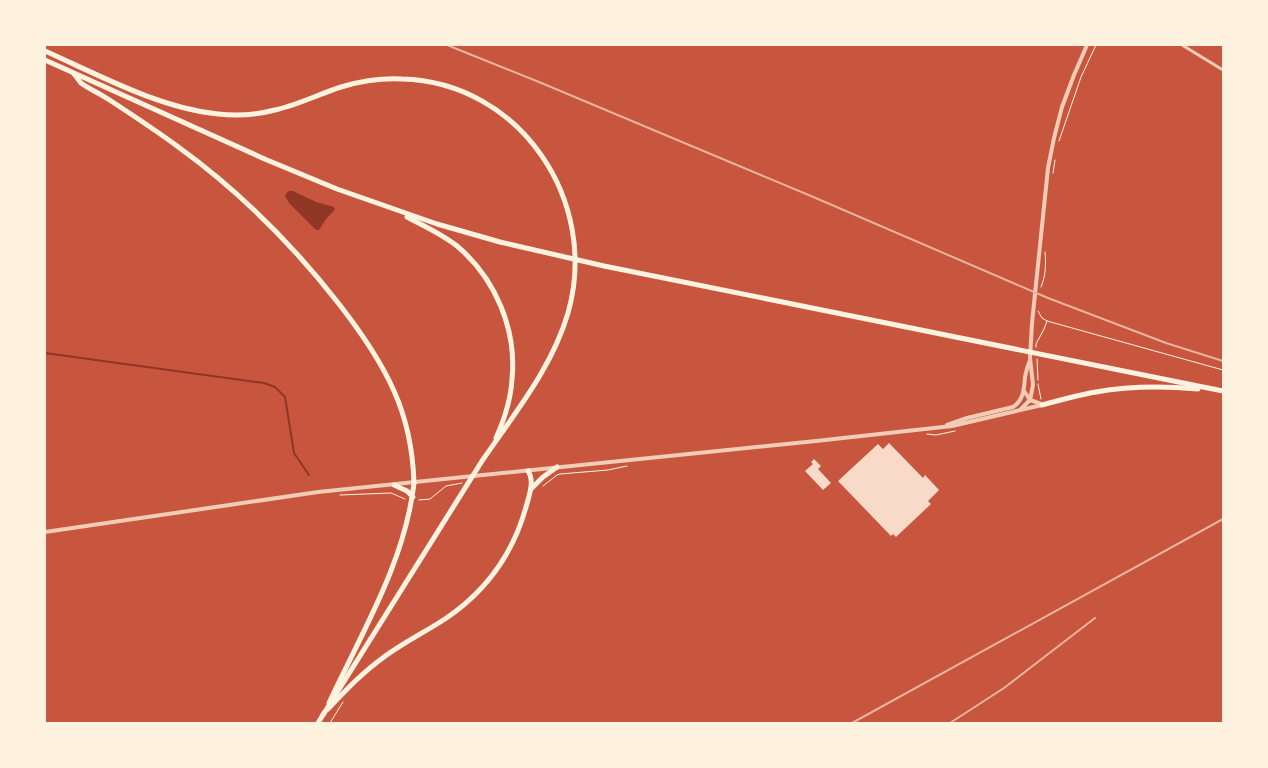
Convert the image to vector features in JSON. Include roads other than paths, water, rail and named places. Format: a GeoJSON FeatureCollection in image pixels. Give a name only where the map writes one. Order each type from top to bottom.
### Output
{"type":"FeatureCollection","features":[{"type":"Feature","properties":{"kind":"main road"},"geometry":{"type":"LineString","coordinates":[[45,51],[154,100],[218,114],[263,113],[285,108],[342,87],[373,80],[410,79],[448,86],[475,97],[500,112],[518,127],[548,164],[568,208],[575,255],[574,286],[564,324],[545,365],[508,425],[482,461],[318,723]]}},
{"type":"Feature","properties":{"kind":"main road"},"geometry":{"type":"LineString","coordinates":[[45,60],[267,160],[337,189],[437,224],[500,242],[553,255],[1223,392]]}},
{"type":"Feature","properties":{"kind":"main road"},"geometry":{"type":"LineString","coordinates":[[74,74],[81,83],[149,126],[193,158],[276,232],[327,289],[355,325],[378,358],[394,391],[405,421],[414,483],[405,531],[396,558],[364,632],[323,715]]}},
{"type":"Feature","properties":{"kind":"main road"},"geometry":{"type":"LineString","coordinates":[[392,209],[432,230],[464,252],[488,282],[503,311],[512,350],[512,380],[503,422],[491,448]]}},
{"type":"Feature","properties":{"kind":"main road"},"geometry":{"type":"LineString","coordinates":[[1042,404],[1098,392],[1142,387],[1176,387],[1223,392]]}},
{"type":"Feature","properties":{"kind":"main road"},"geometry":{"type":"LineString","coordinates":[[531,489],[543,477],[558,467]]}},
{"type":"Feature","properties":{"kind":"main road"},"geometry":{"type":"LineString","coordinates":[[323,715],[348,688],[376,663],[452,614],[482,588],[497,570],[515,538],[531,489],[531,475],[528,471]]}},
{"type":"Feature","properties":{"kind":"main road"},"geometry":{"type":"LineString","coordinates":[[394,485],[407,491],[412,498]]}},
{"type":"Feature","properties":{"kind":"street"},"geometry":{"type":"LineString","coordinates":[[1019,410],[1030,400],[1033,385],[1030,358],[1032,323],[1048,168],[1062,108],[1087,45]]}},
{"type":"Feature","properties":{"kind":"street"},"geometry":{"type":"LineString","coordinates":[[1182,45],[1223,70]]}},
{"type":"Feature","properties":{"kind":"street"},"geometry":{"type":"LineString","coordinates":[[941,426],[1013,407],[1017,404],[1024,391],[1030,358]]}},
{"type":"Feature","properties":{"kind":"street"},"geometry":{"type":"LineString","coordinates":[[1024,391],[1030,400],[1042,404]]}},
{"type":"Feature","properties":{"kind":"street"},"geometry":{"type":"LineString","coordinates":[[45,532],[318,492],[952,426],[1042,404]]}},
{"type":"Feature","properties":{"kind":"waterway"},"geometry":{"type":"LineString","coordinates":[[45,353],[264,383],[275,387],[285,397],[294,453],[309,475]]}},
{"type":"Feature","properties":{"kind":"railway"},"geometry":{"type":"LineString","coordinates":[[447,45],[811,196],[1048,298],[1166,343],[1223,361]]}},
{"type":"Feature","properties":{"kind":"railway"},"geometry":{"type":"LineString","coordinates":[[852,723],[1223,519]]}},
{"type":"Feature","properties":{"kind":"railway"},"geometry":{"type":"LineString","coordinates":[[950,723],[1004,688],[1095,618]]}}]}
